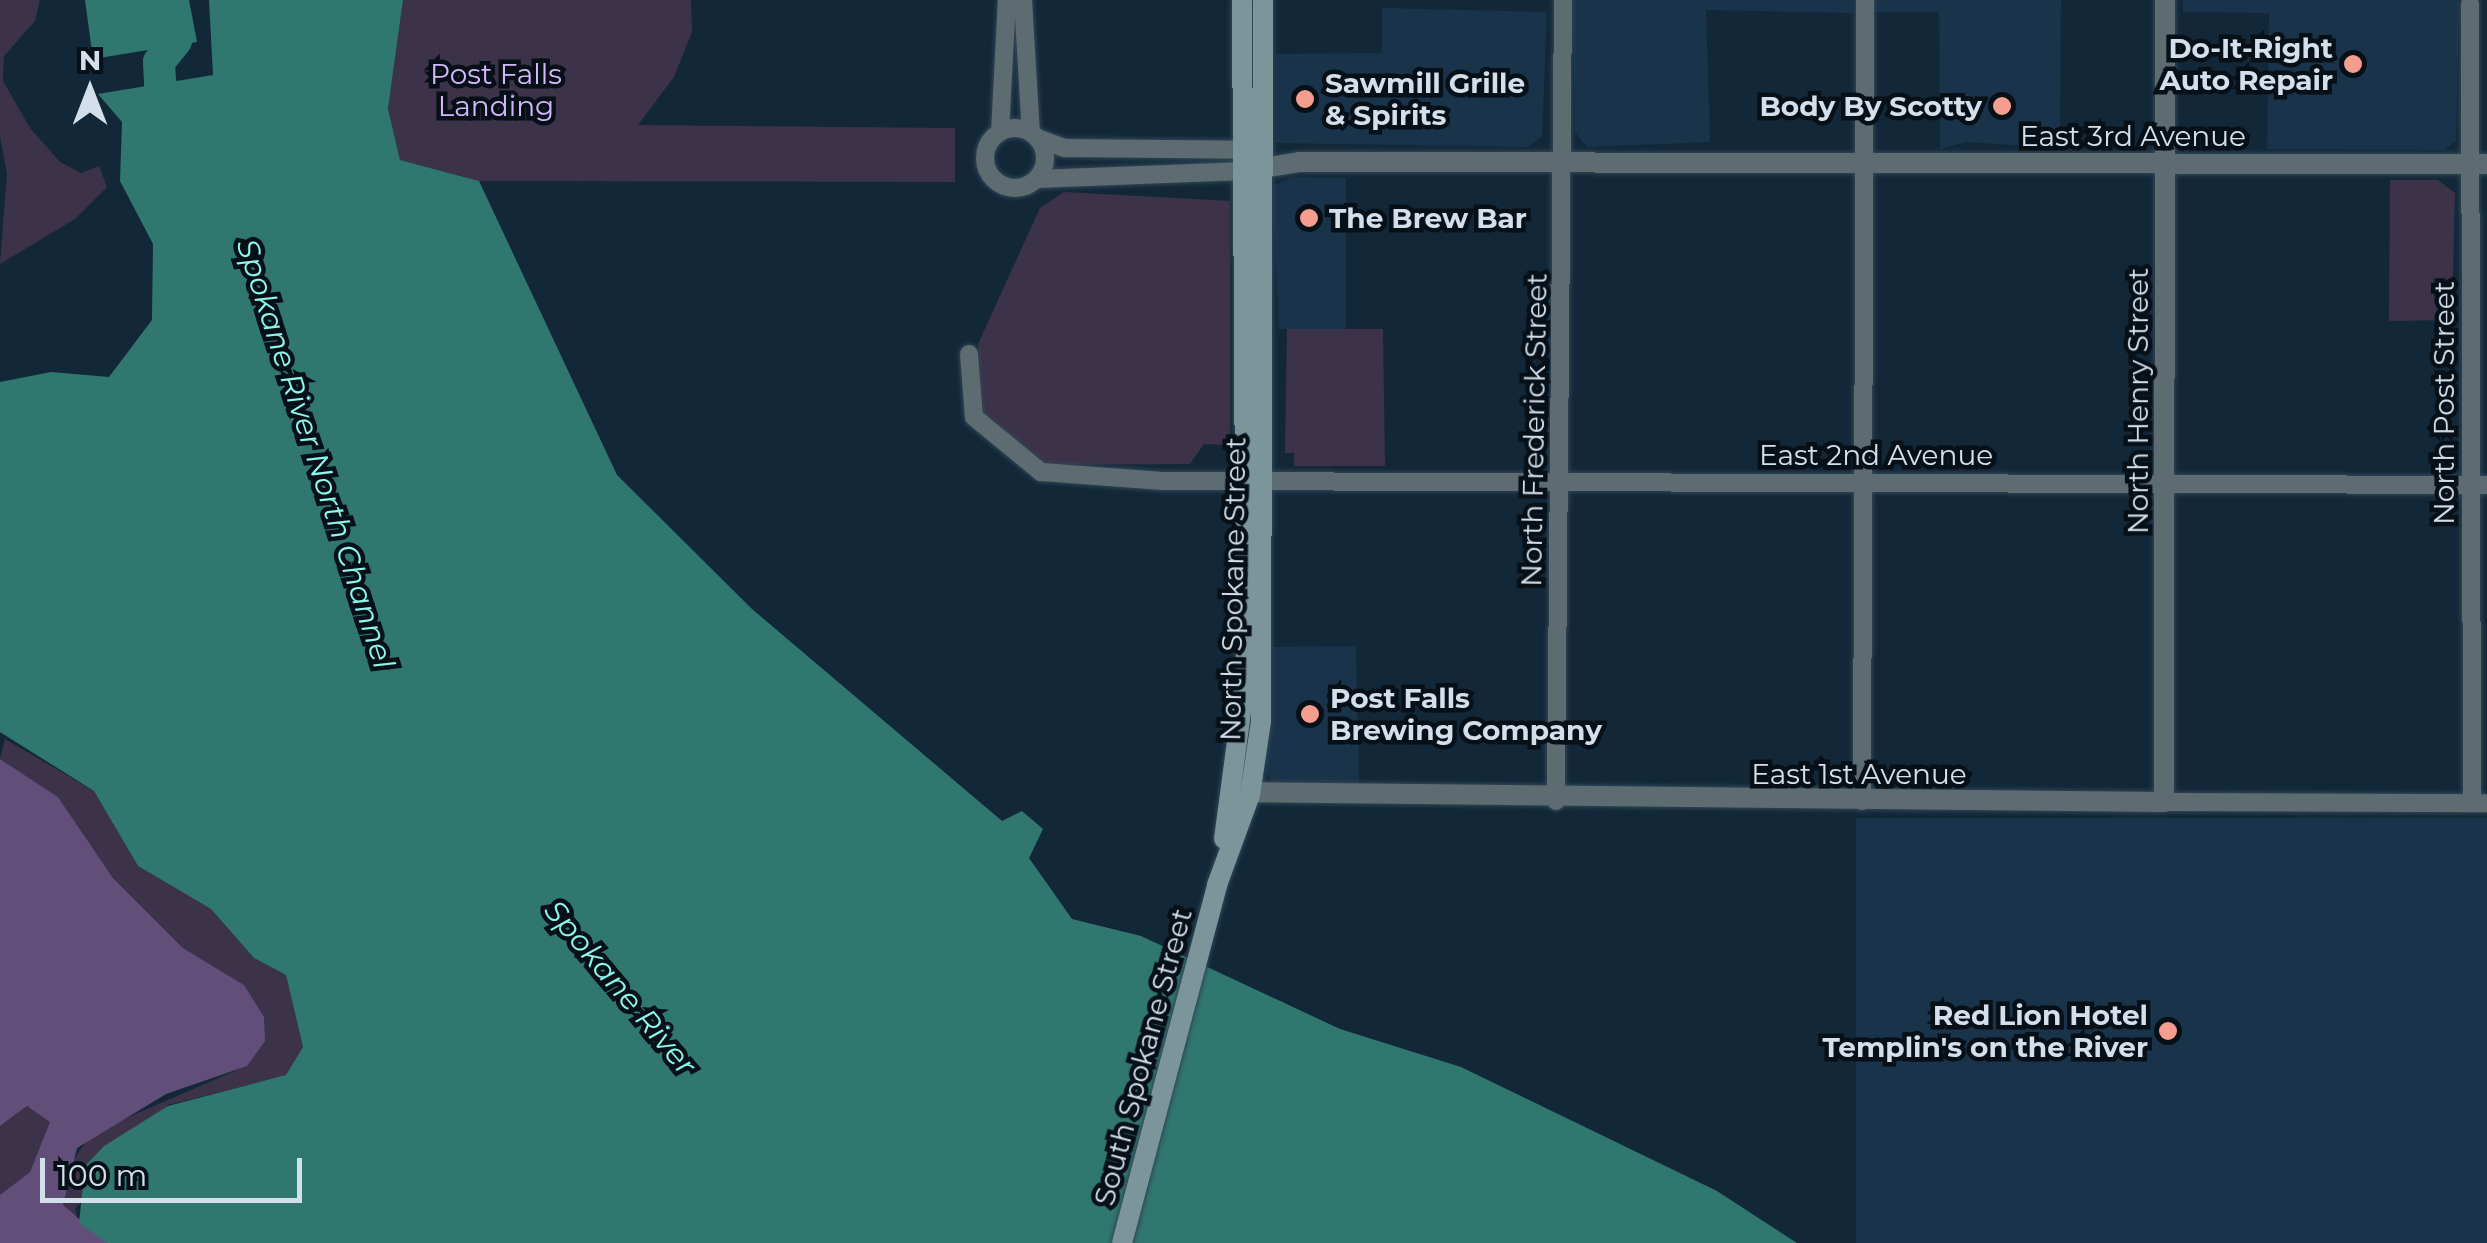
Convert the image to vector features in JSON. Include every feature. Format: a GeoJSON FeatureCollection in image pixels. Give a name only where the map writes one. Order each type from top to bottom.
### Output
{"type":"FeatureCollection","features":[{"type":"Feature","properties":{"kind":"main road","name":"North Spokane Street"},"geometry":{"type":"LineString","coordinates":[[1242,0],[1254,161]]}},
{"type":"Feature","properties":{"kind":"main road","name":"North Spokane Street"},"geometry":{"type":"LineString","coordinates":[[1217,885],[1264,686],[1255,481],[1254,161],[1263,0]]}},
{"type":"Feature","properties":{"kind":"main road","name":"South Spokane Street"},"geometry":{"type":"LineString","coordinates":[[1122,1243],[1217,885]]}},
{"type":"Feature","properties":{"kind":"street"},"geometry":{"type":"LineString","coordinates":[[1007,0],[1000,132],[986,152],[992,176],[1011,188],[1037,179],[1254,161]]}},
{"type":"Feature","properties":{"kind":"street"},"geometry":{"type":"LineString","coordinates":[[1023,0],[1034,135],[1045,162],[1037,179]]}},
{"type":"Feature","properties":{"kind":"street","name":"North Frederick Street"},"geometry":{"type":"LineString","coordinates":[[1556,801],[1563,0]]}},
{"type":"Feature","properties":{"kind":"street"},"geometry":{"type":"LineString","coordinates":[[1862,801],[1858,482],[1865,0]]}},
{"type":"Feature","properties":{"kind":"street","name":"North Henry Street"},"geometry":{"type":"LineString","coordinates":[[2164,802],[2166,0]]}},
{"type":"Feature","properties":{"kind":"street","name":"North Post Street"},"geometry":{"type":"LineString","coordinates":[[2470,4],[2479,164],[2480,803]]}},
{"type":"Feature","properties":{"kind":"street"},"geometry":{"type":"LineString","coordinates":[[1000,132],[1034,135],[1075,149],[1254,161]]}},
{"type":"Feature","properties":{"kind":"street","name":"East 3rd Avenue"},"geometry":{"type":"LineString","coordinates":[[1254,161],[2479,164]]}},
{"type":"Feature","properties":{"kind":"street","name":"East 2nd Avenue"},"geometry":{"type":"LineString","coordinates":[[969,354],[974,417],[1034,471],[1255,481],[2478,485]]}},
{"type":"Feature","properties":{"kind":"street","name":"East 1st Avenue"},"geometry":{"type":"LineString","coordinates":[[1241,794],[1556,801],[2480,803]]}},
{"type":"Feature","properties":{"kind":"shaded area"},"geometry":{"type":"Polygon","coordinates":[[[1573,0],[1853,0],[1853,13],[1706,10],[1710,142],[1587,147],[1575,132],[1573,0]]]}},
{"type":"Feature","properties":{"kind":"shaded area"},"geometry":{"type":"Polygon","coordinates":[[[1874,0],[2061,0],[2060,148],[1966,142],[1940,149],[1939,12],[1874,12],[1874,0]]]}},
{"type":"Feature","properties":{"kind":"shaded area"},"geometry":{"type":"Polygon","coordinates":[[[2183,0],[2459,0],[2456,140],[2445,150],[2267,149],[2269,13],[2183,12],[2183,0]]]}},
{"type":"Feature","properties":{"kind":"shaded area"},"geometry":{"type":"Polygon","coordinates":[[[1382,8],[1547,12],[1542,136],[1528,147],[1276,143],[1276,54],[1382,53],[1382,8]]]}},
{"type":"Feature","properties":{"kind":"shaded area"},"geometry":{"type":"Polygon","coordinates":[[[1292,177],[1346,178],[1346,330],[1279,329],[1272,186],[1292,177]]]}},
{"type":"Feature","properties":{"kind":"shaded area"},"geometry":{"type":"Polygon","coordinates":[[[1356,646],[1359,784],[1273,782],[1261,768],[1270,647],[1356,646]]]}},
{"type":"Feature","properties":{"kind":"shaded area"},"geometry":{"type":"Polygon","coordinates":[[[0,759],[58,797],[113,878],[183,948],[244,985],[264,1017],[265,1041],[247,1066],[166,1094],[77,1148],[63,1205],[107,1243],[0,1243],[0,1195],[30,1172],[50,1122],[27,1106],[0,1126],[0,759]]]}},
{"type":"Feature","properties":{"kind":"shaded area","name":"Red Lion Hotel Templin's on the River"},"geometry":{"type":"Polygon","coordinates":[[[1856,818],[2487,818],[2487,1243],[1856,1243],[1856,818]]]}},
{"type":"Feature","properties":{"kind":"green space"},"geometry":{"type":"Polygon","coordinates":[[[0,0],[40,0],[35,21],[4,56],[3,81],[30,128],[60,162],[81,173],[99,166],[107,187],[75,219],[0,264],[7,174],[0,136],[0,0]]]}},
{"type":"Feature","properties":{"kind":"green space","name":"Post Falls Landing"},"geometry":{"type":"Polygon","coordinates":[[[403,0],[691,0],[692,32],[674,77],[638,125],[955,128],[955,182],[479,181],[400,160],[388,109],[403,0]]]}},
{"type":"Feature","properties":{"kind":"green space"},"geometry":{"type":"Polygon","coordinates":[[[2390,180],[2438,180],[2455,193],[2452,320],[2389,321],[2390,180]]]}},
{"type":"Feature","properties":{"kind":"green space"},"geometry":{"type":"Polygon","coordinates":[[[1064,192],[1230,201],[1230,445],[1204,444],[1190,464],[1045,465],[983,416],[978,344],[1040,208],[1064,192]]]}},
{"type":"Feature","properties":{"kind":"green space"},"geometry":{"type":"Polygon","coordinates":[[[1287,329],[1383,329],[1385,466],[1294,466],[1294,453],[1285,453],[1287,329]]]}},
{"type":"Feature","properties":{"kind":"green space"},"geometry":{"type":"Polygon","coordinates":[[[5,739],[94,791],[138,866],[211,909],[254,958],[286,975],[303,1047],[286,1076],[168,1105],[75,1209],[79,1223],[63,1205],[68,1168],[92,1133],[246,1066],[244,985],[183,948],[113,878],[58,797],[0,759],[5,739]]]}},
{"type":"Feature","properties":{"kind":"green space"},"geometry":{"type":"Polygon","coordinates":[[[27,1106],[51,1122],[30,1172],[0,1195],[0,1126],[27,1106]]]}},
{"type":"Feature","properties":{"kind":"water"},"geometry":{"type":"Polygon","coordinates":[[[85,0],[189,0],[197,42],[93,59],[85,0]]]}},
{"type":"Feature","properties":{"kind":"water","name":"Spokane River"},"geometry":{"type":"Polygon","coordinates":[[[209,0],[403,0],[388,109],[400,160],[479,181],[617,475],[752,609],[1002,821],[1022,811],[1043,829],[1029,858],[1072,919],[1141,936],[1340,1029],[1461,1067],[1717,1191],[1797,1243],[107,1243],[79,1223],[85,1166],[104,1146],[168,1106],[286,1075],[303,1047],[286,975],[254,958],[211,909],[138,866],[94,791],[0,732],[0,382],[51,372],[109,377],[152,320],[153,244],[120,181],[122,122],[98,94],[213,75],[209,0]]]}},
{"type":"Feature","properties":{"kind":"waterway","name":"Spokane River North Channel"},"geometry":{"type":"LineString","coordinates":[[156,0],[172,17],[176,41],[159,62],[160,84],[183,123]]}},
{"type":"Feature","properties":{"kind":"place","name":"Do-It-Right Auto Repair"},"geometry":{"type":"Point","coordinates":[2353,64]}},
{"type":"Feature","properties":{"kind":"place","name":"Sawmill Grille & Spirits"},"geometry":{"type":"Point","coordinates":[1305,99]}},
{"type":"Feature","properties":{"kind":"place","name":"Body By Scotty"},"geometry":{"type":"Point","coordinates":[2002,106]}},
{"type":"Feature","properties":{"kind":"place","name":"The Brew Bar"},"geometry":{"type":"Point","coordinates":[1309,218]}},
{"type":"Feature","properties":{"kind":"place","name":"Post Falls Brewing Company"},"geometry":{"type":"Point","coordinates":[1310,714]}},
{"type":"Feature","properties":{"kind":"place","name":"Red Lion Hotel Templin's on the River"},"geometry":{"type":"Point","coordinates":[2168,1031]}}]}
